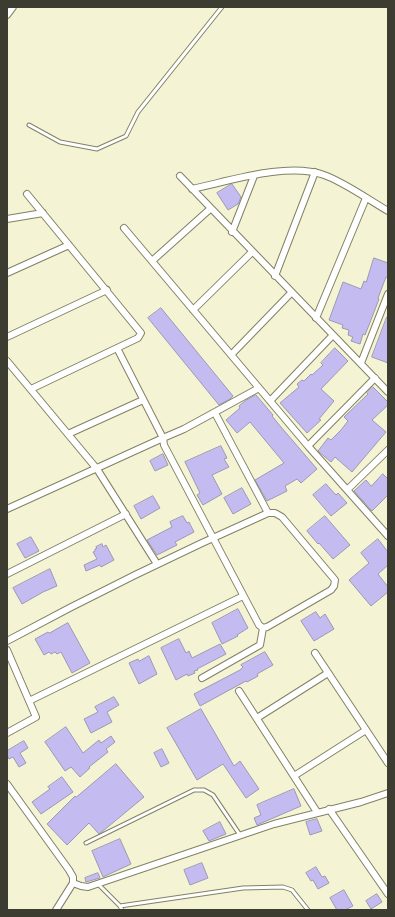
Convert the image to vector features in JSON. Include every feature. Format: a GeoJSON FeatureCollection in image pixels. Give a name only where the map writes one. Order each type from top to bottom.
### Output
{"type":"FeatureCollection","features":[{"type":"Feature","properties":{"kind":"street"},"geometry":{"type":"LineString","coordinates":[[7,15],[13,7]]}},
{"type":"Feature","properties":{"kind":"street"},"geometry":{"type":"LineString","coordinates":[[192,189],[254,176],[297,170],[315,172],[333,178],[388,211]]}},
{"type":"Feature","properties":{"kind":"street"},"geometry":{"type":"LineString","coordinates":[[275,276],[315,172]]}},
{"type":"Feature","properties":{"kind":"street"},"geometry":{"type":"LineString","coordinates":[[180,176],[232,232],[388,392]]}},
{"type":"Feature","properties":{"kind":"street"},"geometry":{"type":"LineString","coordinates":[[232,232],[254,176]]}},
{"type":"Feature","properties":{"kind":"street"},"geometry":{"type":"LineString","coordinates":[[27,194],[141,333],[138,338],[30,389]]}},
{"type":"Feature","properties":{"kind":"street"},"geometry":{"type":"LineString","coordinates":[[316,318],[366,198]]}},
{"type":"Feature","properties":{"kind":"street"},"geometry":{"type":"LineString","coordinates":[[152,261],[210,209]]}},
{"type":"Feature","properties":{"kind":"street"},"geometry":{"type":"LineString","coordinates":[[7,219],[43,213]]}},
{"type":"Feature","properties":{"kind":"street"},"geometry":{"type":"LineString","coordinates":[[124,228],[308,446],[388,536]]}},
{"type":"Feature","properties":{"kind":"street"},"geometry":{"type":"LineString","coordinates":[[7,273],[69,244]]}},
{"type":"Feature","properties":{"kind":"street"},"geometry":{"type":"LineString","coordinates":[[193,310],[252,252]]}},
{"type":"Feature","properties":{"kind":"street"},"geometry":{"type":"LineString","coordinates":[[7,337],[107,290]]}},
{"type":"Feature","properties":{"kind":"street"},"geometry":{"type":"LineString","coordinates":[[231,355],[291,293]]}},
{"type":"Feature","properties":{"kind":"street"},"geometry":{"type":"LineString","coordinates":[[361,364],[388,294]]}},
{"type":"Feature","properties":{"kind":"street"},"geometry":{"type":"LineString","coordinates":[[270,401],[333,335]]}},
{"type":"Feature","properties":{"kind":"street"},"geometry":{"type":"LineString","coordinates":[[117,348],[164,438],[164,444],[214,537],[243,596],[259,625],[263,628]]}},
{"type":"Feature","properties":{"kind":"street"},"geometry":{"type":"LineString","coordinates":[[7,361],[97,468],[157,564]]}},
{"type":"Feature","properties":{"kind":"street"},"geometry":{"type":"LineString","coordinates":[[308,446],[375,378]]}},
{"type":"Feature","properties":{"kind":"street"},"geometry":{"type":"LineString","coordinates":[[7,509],[164,438],[216,413],[259,388]]}},
{"type":"Feature","properties":{"kind":"street"},"geometry":{"type":"LineString","coordinates":[[68,434],[143,400]]}},
{"type":"Feature","properties":{"kind":"street"},"geometry":{"type":"LineString","coordinates":[[216,413],[268,513]]}},
{"type":"Feature","properties":{"kind":"street"},"geometry":{"type":"LineString","coordinates":[[347,490],[388,450]]}},
{"type":"Feature","properties":{"kind":"street"},"geometry":{"type":"LineString","coordinates":[[7,641],[63,610],[157,564],[268,513],[275,513],[282,517],[335,580],[334,586],[331,590],[263,628]]}},
{"type":"Feature","properties":{"kind":"street"},"geometry":{"type":"LineString","coordinates":[[7,574],[126,514]]}},
{"type":"Feature","properties":{"kind":"street"},"geometry":{"type":"LineString","coordinates":[[29,701],[243,596]]}},
{"type":"Feature","properties":{"kind":"street"},"geometry":{"type":"LineString","coordinates":[[202,678],[260,645],[263,628]]}},
{"type":"Feature","properties":{"kind":"street"},"geometry":{"type":"LineString","coordinates":[[7,650],[36,715],[36,719],[7,733]]}},
{"type":"Feature","properties":{"kind":"street"},"geometry":{"type":"LineString","coordinates":[[315,653],[388,763]]}},
{"type":"Feature","properties":{"kind":"street"},"geometry":{"type":"LineString","coordinates":[[257,718],[328,673]]}},
{"type":"Feature","properties":{"kind":"street"},"geometry":{"type":"LineString","coordinates":[[239,691],[317,812]]}},
{"type":"Feature","properties":{"kind":"street"},"geometry":{"type":"LineString","coordinates":[[294,776],[366,730]]}},
{"type":"Feature","properties":{"kind":"street"},"geometry":{"type":"LineString","coordinates":[[7,784],[73,877],[73,882],[56,910]]}},
{"type":"Feature","properties":{"kind":"street"},"geometry":{"type":"LineString","coordinates":[[73,882],[85,887],[98,884],[240,835],[317,812],[361,802],[388,793]]}},
{"type":"Feature","properties":{"kind":"street"},"geometry":{"type":"LineString","coordinates":[[329,809],[388,894]]}},
{"type":"Feature","properties":{"kind":"lane"},"geometry":{"type":"LineString","coordinates":[[29,125],[60,142],[98,149],[126,136],[138,112],[222,7]]}},
{"type":"Feature","properties":{"kind":"lane"},"geometry":{"type":"LineString","coordinates":[[86,843],[194,790],[204,790],[213,795],[240,835]]}},
{"type":"Feature","properties":{"kind":"lane"},"geometry":{"type":"LineString","coordinates":[[98,884],[120,906],[122,910]]}},
{"type":"Feature","properties":{"kind":"lane"},"geometry":{"type":"LineString","coordinates":[[120,906],[243,888],[283,887],[292,890],[308,910]]}},
{"type":"Feature","properties":{"kind":"building"},"geometry":{"type":"Polygon","coordinates":[[[232,184],[241,197],[238,204],[228,210],[217,193],[232,184]]]}},
{"type":"Feature","properties":{"kind":"building"},"geometry":{"type":"Polygon","coordinates":[[[374,258],[388,263],[388,278],[386,277],[369,325],[365,335],[363,334],[360,344],[351,341],[353,337],[348,335],[349,330],[342,328],[343,325],[329,320],[343,282],[361,289],[364,281],[366,282],[374,258]]]}},
{"type":"Feature","properties":{"kind":"building"},"geometry":{"type":"Polygon","coordinates":[[[161,308],[233,396],[230,399],[219,405],[148,318],[161,308]]]}},
{"type":"Feature","properties":{"kind":"building"},"geometry":{"type":"Polygon","coordinates":[[[388,317],[388,363],[372,357],[388,317]]]}},
{"type":"Feature","properties":{"kind":"building"},"geometry":{"type":"Polygon","coordinates":[[[335,348],[348,361],[321,389],[334,401],[319,419],[321,420],[307,433],[280,403],[299,387],[297,384],[302,380],[304,381],[323,365],[321,363],[335,348]]]}},
{"type":"Feature","properties":{"kind":"building"},"geometry":{"type":"Polygon","coordinates":[[[373,387],[388,402],[388,405],[372,420],[386,432],[352,472],[335,457],[331,462],[318,451],[328,438],[331,440],[341,430],[348,421],[344,417],[368,394],[367,393],[373,387]]]}},
{"type":"Feature","properties":{"kind":"building"},"geometry":{"type":"Polygon","coordinates":[[[256,395],[317,469],[301,483],[297,479],[285,486],[287,491],[267,501],[255,480],[284,463],[250,422],[237,433],[226,420],[240,408],[239,406],[245,401],[256,395]]]}},
{"type":"Feature","properties":{"kind":"building"},"geometry":{"type":"Polygon","coordinates":[[[221,446],[227,458],[224,459],[229,467],[212,475],[222,494],[203,505],[197,495],[200,493],[185,462],[221,446]]]}},
{"type":"Feature","properties":{"kind":"building"},"geometry":{"type":"Polygon","coordinates":[[[163,454],[168,465],[155,471],[150,461],[163,454]]]}},
{"type":"Feature","properties":{"kind":"building"},"geometry":{"type":"Polygon","coordinates":[[[383,474],[388,479],[388,495],[372,511],[354,491],[366,480],[371,486],[383,474]]]}},
{"type":"Feature","properties":{"kind":"building"},"geometry":{"type":"Polygon","coordinates":[[[326,484],[336,495],[338,493],[347,503],[331,516],[313,495],[326,484]]]}},
{"type":"Feature","properties":{"kind":"building"},"geometry":{"type":"Polygon","coordinates":[[[242,488],[251,504],[233,514],[224,498],[242,488]]]}},
{"type":"Feature","properties":{"kind":"building"},"geometry":{"type":"Polygon","coordinates":[[[153,496],[160,508],[141,519],[134,506],[153,496]]]}},
{"type":"Feature","properties":{"kind":"building"},"geometry":{"type":"Polygon","coordinates":[[[183,516],[187,523],[189,522],[194,532],[175,542],[177,545],[157,555],[147,540],[172,527],[170,522],[183,516]]]}},
{"type":"Feature","properties":{"kind":"building"},"geometry":{"type":"Polygon","coordinates":[[[325,516],[350,545],[333,559],[307,531],[325,516]]]}},
{"type":"Feature","properties":{"kind":"building"},"geometry":{"type":"Polygon","coordinates":[[[31,537],[39,551],[25,558],[17,544],[31,537]]]}},
{"type":"Feature","properties":{"kind":"building"},"geometry":{"type":"Polygon","coordinates":[[[378,539],[388,552],[388,565],[378,574],[388,587],[388,592],[371,606],[349,580],[369,563],[361,553],[378,539]]]}},
{"type":"Feature","properties":{"kind":"building"},"geometry":{"type":"Polygon","coordinates":[[[102,544],[103,547],[106,545],[114,560],[101,567],[100,565],[86,571],[84,565],[97,559],[93,552],[97,548],[96,547],[102,544]]]}},
{"type":"Feature","properties":{"kind":"building"},"geometry":{"type":"Polygon","coordinates":[[[50,569],[57,586],[22,604],[13,588],[50,569]]]}},
{"type":"Feature","properties":{"kind":"building"},"geometry":{"type":"Polygon","coordinates":[[[238,609],[248,628],[237,635],[238,636],[222,644],[212,623],[238,609]]]}},
{"type":"Feature","properties":{"kind":"building"},"geometry":{"type":"Polygon","coordinates":[[[316,612],[320,618],[325,614],[334,629],[314,641],[301,621],[316,612]]]}},
{"type":"Feature","properties":{"kind":"building"},"geometry":{"type":"Polygon","coordinates":[[[68,623],[90,663],[72,673],[61,652],[51,654],[49,652],[44,655],[35,639],[68,623]]]}},
{"type":"Feature","properties":{"kind":"building"},"geometry":{"type":"Polygon","coordinates":[[[179,639],[186,653],[189,651],[192,658],[220,644],[226,654],[197,669],[198,670],[194,671],[195,673],[188,676],[187,674],[176,680],[161,648],[179,639]]]}},
{"type":"Feature","properties":{"kind":"building"},"geometry":{"type":"Polygon","coordinates":[[[265,652],[273,665],[257,674],[258,676],[200,706],[194,694],[240,670],[243,667],[241,665],[265,652]]]}},
{"type":"Feature","properties":{"kind":"building"},"geometry":{"type":"Polygon","coordinates":[[[149,656],[157,674],[139,684],[129,663],[138,659],[139,661],[149,656]]]}},
{"type":"Feature","properties":{"kind":"building"},"geometry":{"type":"Polygon","coordinates":[[[114,697],[119,705],[107,712],[112,722],[91,733],[84,719],[98,712],[95,707],[114,697]]]}},
{"type":"Feature","properties":{"kind":"building"},"geometry":{"type":"Polygon","coordinates":[[[201,709],[234,766],[240,761],[259,789],[246,798],[223,764],[197,780],[167,728],[201,709]]]}},
{"type":"Feature","properties":{"kind":"building"},"geometry":{"type":"Polygon","coordinates":[[[66,727],[83,753],[99,740],[101,743],[111,736],[115,742],[106,749],[108,752],[89,767],[90,768],[80,777],[71,767],[65,771],[45,742],[66,727]]]}},
{"type":"Feature","properties":{"kind":"building"},"geometry":{"type":"Polygon","coordinates":[[[24,741],[28,748],[20,753],[26,763],[19,767],[13,757],[9,759],[7,751],[24,741]]]}},
{"type":"Feature","properties":{"kind":"building"},"geometry":{"type":"Polygon","coordinates":[[[162,749],[169,763],[161,767],[154,753],[162,749]]]}},
{"type":"Feature","properties":{"kind":"building"},"geometry":{"type":"Polygon","coordinates":[[[116,764],[144,797],[99,834],[89,823],[67,845],[47,824],[75,796],[76,797],[116,764]]]}},
{"type":"Feature","properties":{"kind":"building"},"geometry":{"type":"Polygon","coordinates":[[[62,777],[73,792],[41,814],[32,802],[50,789],[48,787],[62,777]]]}},
{"type":"Feature","properties":{"kind":"building"},"geometry":{"type":"Polygon","coordinates":[[[294,789],[301,806],[257,825],[254,818],[261,815],[257,805],[294,789]]]}},
{"type":"Feature","properties":{"kind":"building"},"geometry":{"type":"Polygon","coordinates":[[[317,819],[322,831],[310,835],[306,822],[317,819]]]}},
{"type":"Feature","properties":{"kind":"building"},"geometry":{"type":"Polygon","coordinates":[[[220,822],[226,834],[209,841],[203,831],[220,822]]]}},
{"type":"Feature","properties":{"kind":"building"},"geometry":{"type":"Polygon","coordinates":[[[120,839],[131,864],[103,877],[92,851],[120,839]]]}},
{"type":"Feature","properties":{"kind":"building"},"geometry":{"type":"Polygon","coordinates":[[[202,863],[208,878],[190,885],[184,870],[202,863]]]}},
{"type":"Feature","properties":{"kind":"building"},"geometry":{"type":"Polygon","coordinates":[[[316,867],[322,877],[325,876],[329,883],[318,889],[313,880],[311,881],[306,873],[316,867]]]}},
{"type":"Feature","properties":{"kind":"building"},"geometry":{"type":"Polygon","coordinates":[[[98,873],[100,878],[86,882],[85,878],[98,873]]]}},
{"type":"Feature","properties":{"kind":"building"},"geometry":{"type":"Polygon","coordinates":[[[344,890],[353,906],[345,910],[337,910],[330,898],[344,890]]]}},
{"type":"Feature","properties":{"kind":"building"},"geometry":{"type":"Polygon","coordinates":[[[377,894],[382,902],[371,909],[366,901],[377,894]]]}}]}
